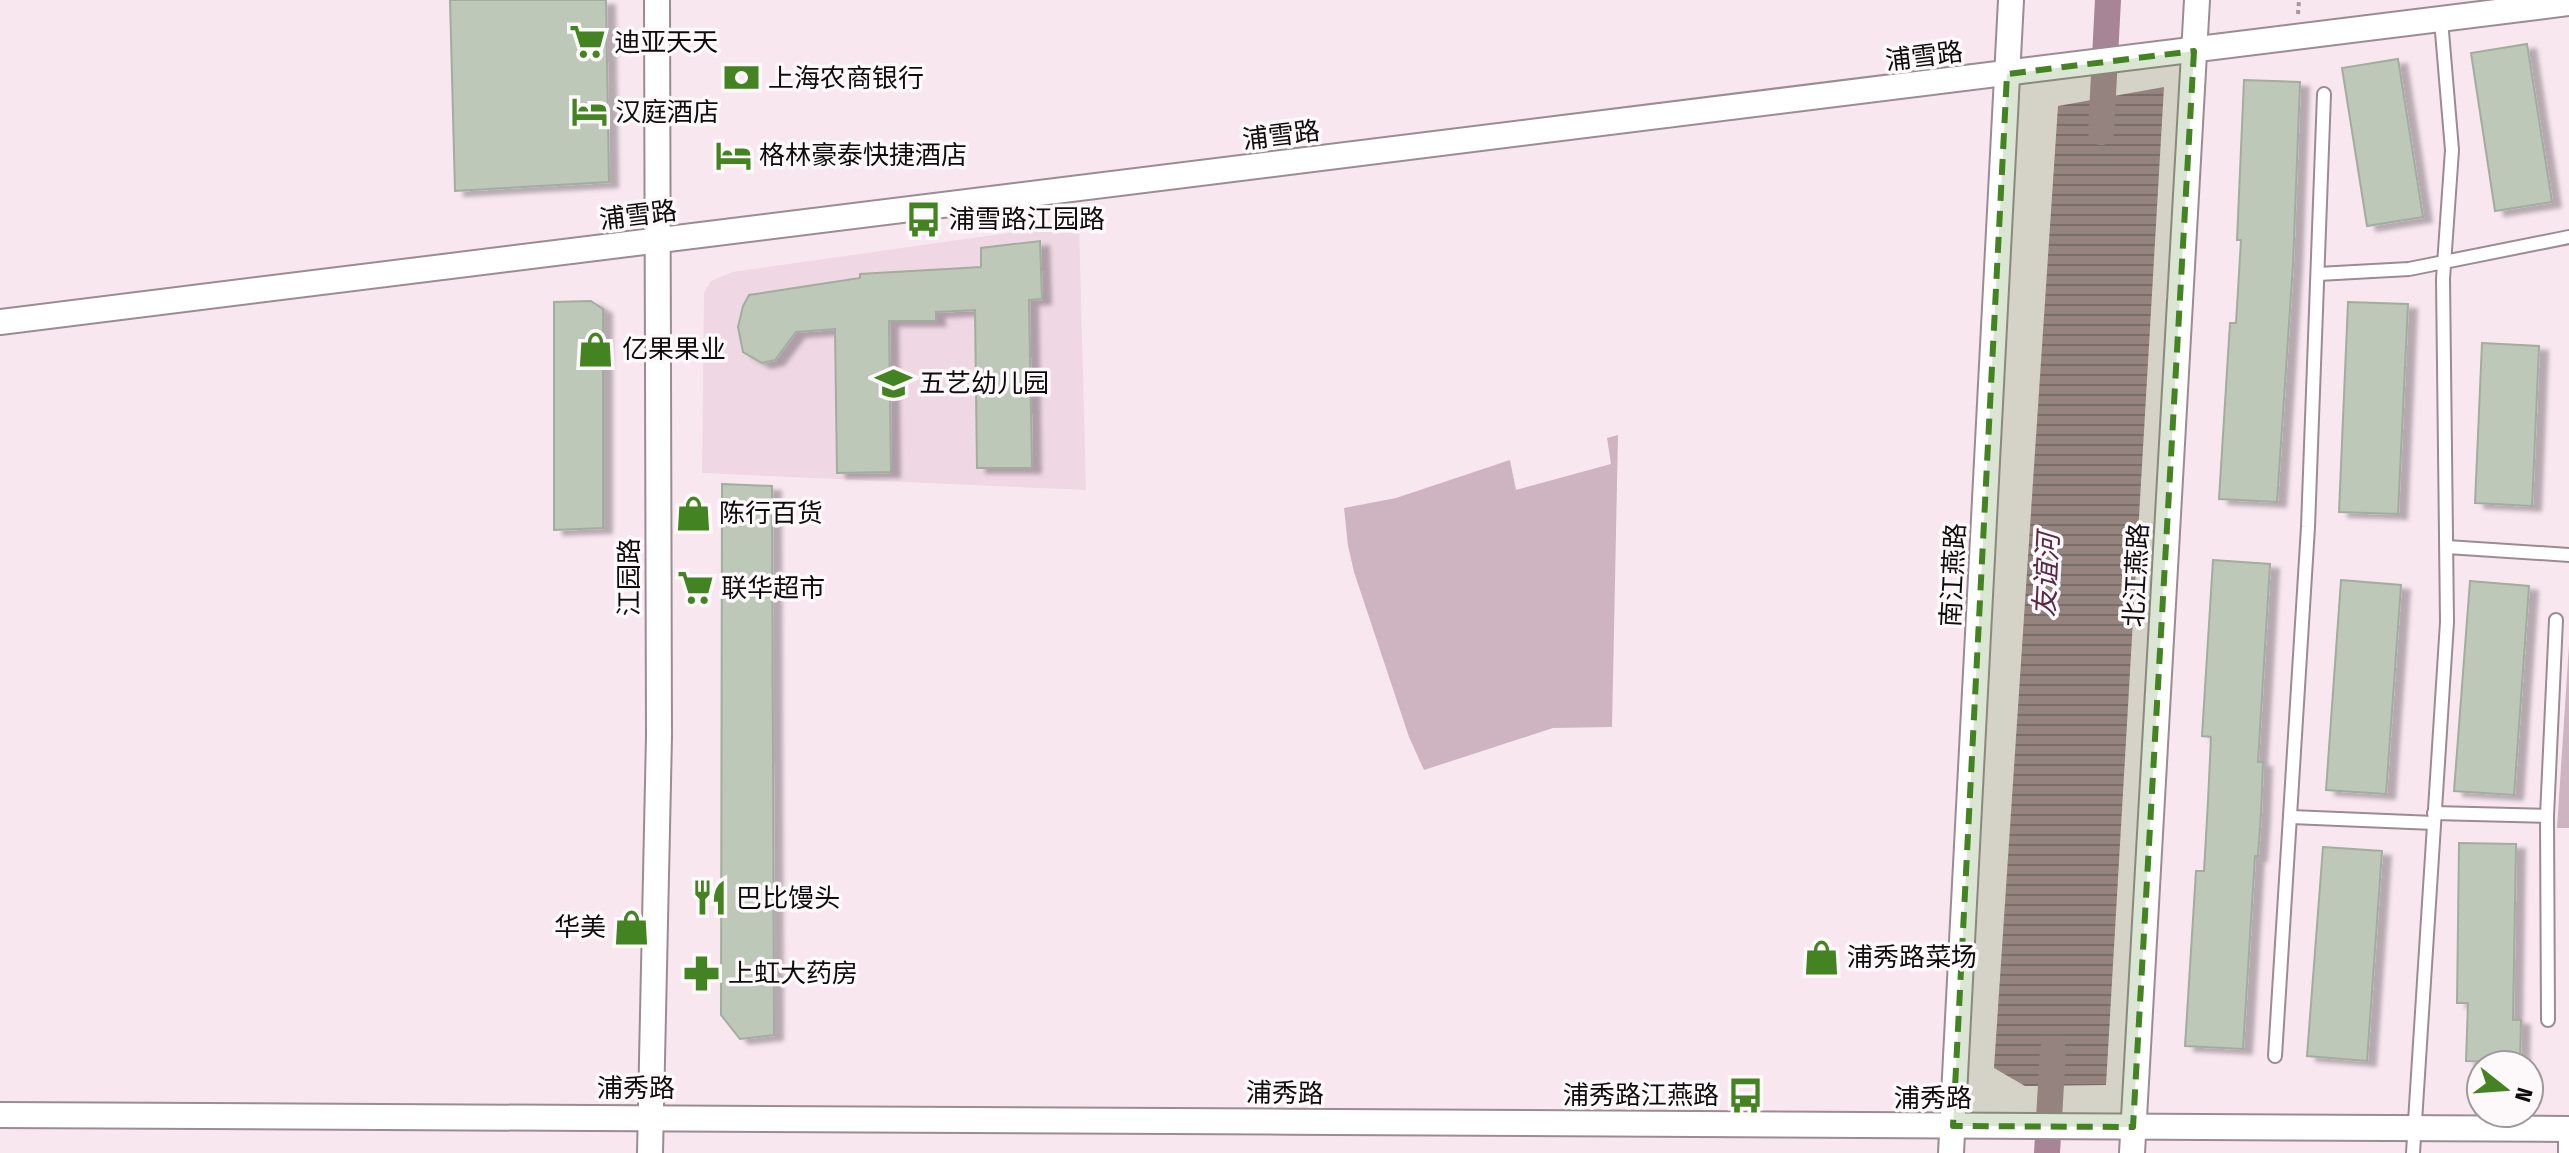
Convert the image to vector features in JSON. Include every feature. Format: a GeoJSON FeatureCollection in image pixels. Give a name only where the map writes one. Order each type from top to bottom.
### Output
{"type":"FeatureCollection","features":[{"type":"Feature","properties":{"kind":"street","name":"江园路"},"geometry":{"type":"LineString","coordinates":[[650,1153],[659,736],[657,0]]}},
{"type":"Feature","properties":{"kind":"street","name":"南江燕路"},"geometry":{"type":"LineString","coordinates":[[1951,1153],[2011,0]]}},
{"type":"Feature","properties":{"kind":"street","name":"北江燕路"},"geometry":{"type":"LineString","coordinates":[[2132,1153],[2197,0]]}},
{"type":"Feature","properties":{"kind":"street","name":"浦雪路"},"geometry":{"type":"LineString","coordinates":[[0,322],[2569,3]]}},
{"type":"Feature","properties":{"kind":"street","name":"浦秀路"},"geometry":{"type":"LineString","coordinates":[[0,1115],[650,1115],[2415,1128],[2566,1137]]}},
{"type":"Feature","properties":{"kind":"lane"},"geometry":{"type":"LineString","coordinates":[[2413,1153],[2447,622],[2444,263],[2452,150],[2441,20]]}},
{"type":"Feature","properties":{"kind":"lane"},"geometry":{"type":"LineString","coordinates":[[2275,1056],[2308,527],[2324,94]]}},
{"type":"Feature","properties":{"kind":"lane"},"geometry":{"type":"LineString","coordinates":[[2318,274],[2409,269],[2569,237]]}},
{"type":"Feature","properties":{"kind":"lane"},"geometry":{"type":"LineString","coordinates":[[2447,547],[2569,555]]}},
{"type":"Feature","properties":{"kind":"lane"},"geometry":{"type":"LineString","coordinates":[[2548,1020],[2547,816],[2556,620]]}},
{"type":"Feature","properties":{"kind":"lane"},"geometry":{"type":"LineString","coordinates":[[2291,817],[2547,816]]}},
{"type":"Feature","properties":{"kind":"highlighted area"},"geometry":{"type":"Polygon","coordinates":[[[2194,51],[2133,1127],[1953,1126],[2007,74],[2194,51]]]}},
{"type":"Feature","properties":{"kind":"shaded area","name":"五艺幼儿园"},"geometry":{"type":"Polygon","coordinates":[[[1079,223],[1086,490],[702,473],[704,293],[711,281],[732,272],[1079,223]]]}},
{"type":"Feature","properties":{"kind":"shaded area"},"geometry":{"type":"Polygon","coordinates":[[[1618,435],[1612,727],[1553,728],[1424,770],[1409,737],[1354,572],[1344,508],[1396,498],[1510,460],[1516,490],[1611,464],[1607,438],[1618,435]]]}},
{"type":"Feature","properties":{"kind":"shaded area"},"geometry":{"type":"Polygon","coordinates":[[[2569,645],[2569,828],[2557,828],[2569,645]]]}},
{"type":"Feature","properties":{"kind":"water"},"geometry":{"type":"Polygon","coordinates":[[[2164,87],[2106,1085],[2025,1086],[1994,1068],[2058,106],[2164,87]]]}},
{"type":"Feature","properties":{"kind":"building"},"geometry":{"type":"Polygon","coordinates":[[[450,0],[606,0],[609,182],[455,191],[450,0]]]}},
{"type":"Feature","properties":{"kind":"building"},"geometry":{"type":"Polygon","coordinates":[[[2527,44],[2552,202],[2495,211],[2471,53],[2527,44]]]}},
{"type":"Feature","properties":{"kind":"building"},"geometry":{"type":"Polygon","coordinates":[[[2398,59],[2423,217],[2367,226],[2342,68],[2398,59]]]}},
{"type":"Feature","properties":{"kind":"building"},"geometry":{"type":"Polygon","coordinates":[[[2244,80],[2300,82],[2293,264],[2277,502],[2219,499],[2230,323],[2236,323],[2241,240],[2237,240],[2244,80]]]}},
{"type":"Feature","properties":{"kind":"building"},"geometry":{"type":"Polygon","coordinates":[[[1040,241],[1042,299],[1029,300],[1032,468],[977,468],[975,310],[936,312],[936,321],[889,321],[891,472],[837,473],[835,329],[796,332],[775,360],[762,363],[743,352],[738,327],[749,295],[860,278],[860,274],[981,267],[981,248],[1040,241]]]}},
{"type":"Feature","properties":{"kind":"building"},"geometry":{"type":"Polygon","coordinates":[[[591,301],[603,309],[603,528],[554,530],[554,302],[591,301]]]}},
{"type":"Feature","properties":{"kind":"building"},"geometry":{"type":"Polygon","coordinates":[[[2348,302],[2408,304],[2398,514],[2339,512],[2348,302]]]}},
{"type":"Feature","properties":{"kind":"building"},"geometry":{"type":"Polygon","coordinates":[[[2482,343],[2539,346],[2532,506],[2475,503],[2482,343]]]}},
{"type":"Feature","properties":{"kind":"building"},"geometry":{"type":"Polygon","coordinates":[[[722,484],[772,486],[774,1035],[740,1039],[721,1015],[722,484]]]}},
{"type":"Feature","properties":{"kind":"building"},"geometry":{"type":"Polygon","coordinates":[[[2213,560],[2270,564],[2258,762],[2263,762],[2261,814],[2258,856],[2255,856],[2243,1049],[2185,1046],[2196,871],[2204,871],[2211,737],[2202,736],[2213,560]]]}},
{"type":"Feature","properties":{"kind":"building"},"geometry":{"type":"Polygon","coordinates":[[[2341,580],[2401,585],[2386,794],[2326,790],[2341,580]]]}},
{"type":"Feature","properties":{"kind":"building"},"geometry":{"type":"Polygon","coordinates":[[[2470,581],[2529,586],[2514,795],[2454,791],[2470,581]]]}},
{"type":"Feature","properties":{"kind":"building"},"geometry":{"type":"Polygon","coordinates":[[[2459,843],[2516,844],[2513,1020],[2521,1020],[2520,1049],[2466,1049],[2468,1003],[2457,1003],[2459,843]]]}},
{"type":"Feature","properties":{"kind":"building"},"geometry":{"type":"Polygon","coordinates":[[[2323,847],[2382,851],[2367,1061],[2307,1056],[2323,847]]]}},
{"type":"Feature","properties":{"kind":"waterway","name":"友谊河"},"geometry":{"type":"LineString","coordinates":[[2101,132],[2108,0]]}},
{"type":"Feature","properties":{"kind":"waterway","name":"友谊河"},"geometry":{"type":"LineString","coordinates":[[2047,1153],[2053,1050]]}},
{"type":"Feature","properties":{"kind":"place","name":"迪亚天天"},"geometry":{"type":"Point","coordinates":[588,42]}},
{"type":"Feature","properties":{"kind":"place","name":"上海农商银行"},"geometry":{"type":"Point","coordinates":[742,78]}},
{"type":"Feature","properties":{"kind":"place","name":"汉庭酒店"},"geometry":{"type":"Point","coordinates":[589,112]}},
{"type":"Feature","properties":{"kind":"place","name":"格林豪泰快捷酒店"},"geometry":{"type":"Point","coordinates":[733,155]}},
{"type":"Feature","properties":{"kind":"place","name":"浦雪路江园路"},"geometry":{"type":"Point","coordinates":[923,219]}},
{"type":"Feature","properties":{"kind":"place","name":"亿果果业"},"geometry":{"type":"Point","coordinates":[596,349]}},
{"type":"Feature","properties":{"kind":"place","name":"五艺幼儿园"},"geometry":{"type":"Point","coordinates":[893,383]}},
{"type":"Feature","properties":{"kind":"place","name":"陈行百货"},"geometry":{"type":"Point","coordinates":[693,513]}},
{"type":"Feature","properties":{"kind":"place","name":"联华超市"},"geometry":{"type":"Point","coordinates":[695,588]}},
{"type":"Feature","properties":{"kind":"place","name":"巴比馒头"},"geometry":{"type":"Point","coordinates":[710,898]}},
{"type":"Feature","properties":{"kind":"place","name":"华美"},"geometry":{"type":"Point","coordinates":[632,927]}},
{"type":"Feature","properties":{"kind":"place","name":"浦秀路菜场"},"geometry":{"type":"Point","coordinates":[1821,957]}},
{"type":"Feature","properties":{"kind":"place","name":"上虹大药房"},"geometry":{"type":"Point","coordinates":[702,973]}},
{"type":"Feature","properties":{"kind":"place","name":"浦秀路江燕路"},"geometry":{"type":"Point","coordinates":[1745,1095]}}]}
